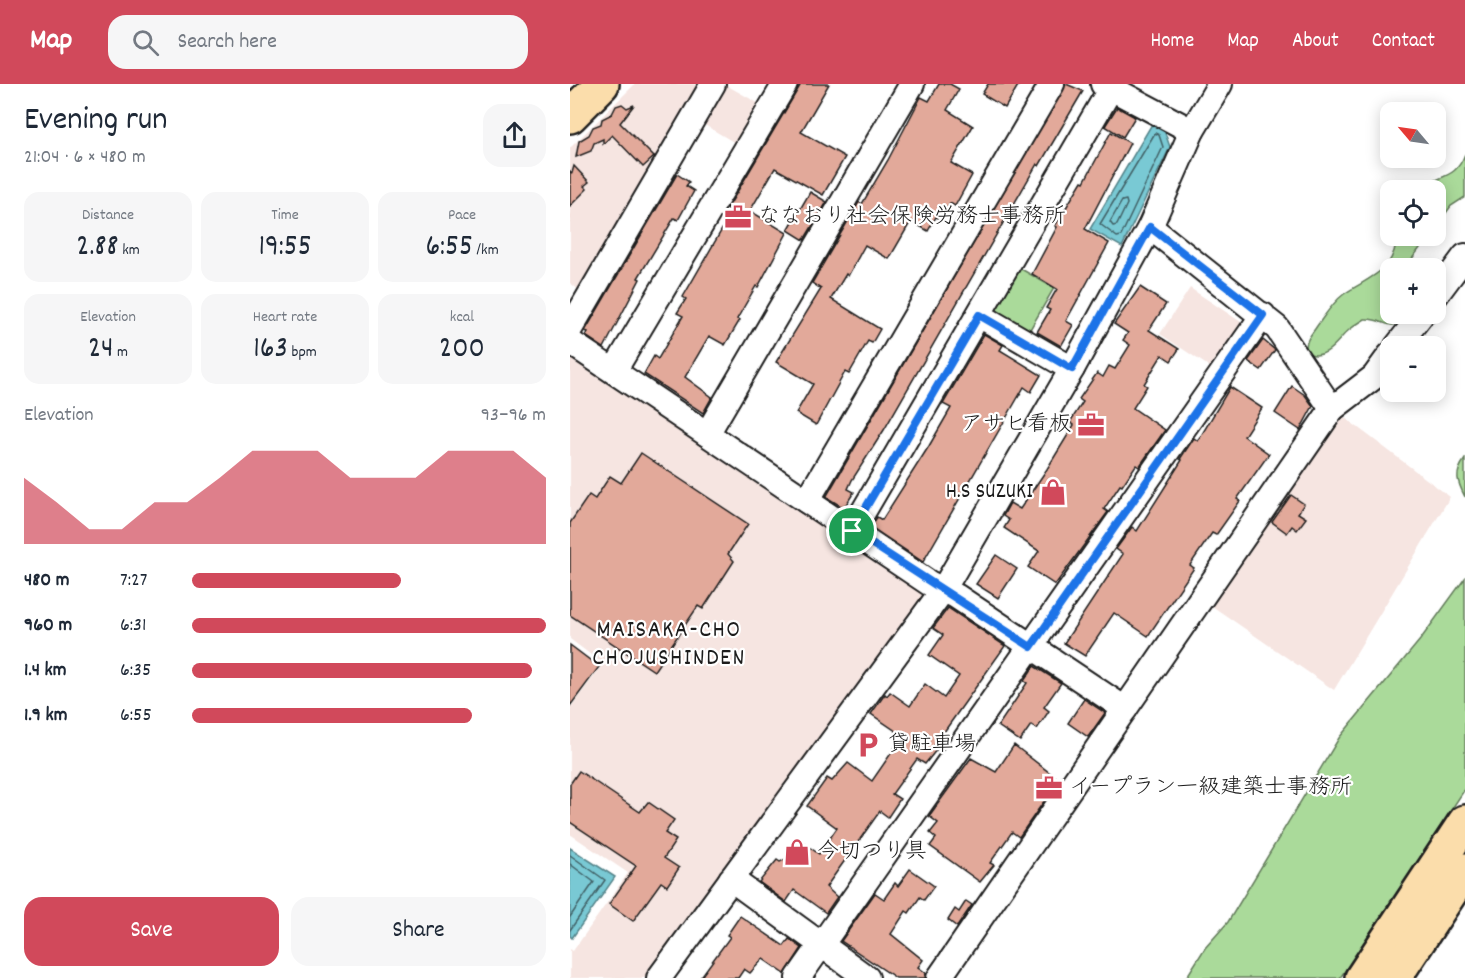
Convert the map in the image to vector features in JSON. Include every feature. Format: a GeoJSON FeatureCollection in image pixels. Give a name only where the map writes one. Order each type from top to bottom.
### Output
{"type":"FeatureCollection","features":[{"type":"Feature","properties":{"kind":"highway"},"geometry":{"type":"LineString","coordinates":[[570,116],[602,84]]}},
{"type":"Feature","properties":{"kind":"highway"},"geometry":{"type":"LineString","coordinates":[[1362,978],[1465,822]]}},
{"type":"Feature","properties":{"kind":"highway"},"geometry":{"type":"LineString","coordinates":[[1394,978],[1465,870]]}},
{"type":"Feature","properties":{"kind":"street"},"geometry":{"type":"LineString","coordinates":[[570,329],[578,295],[713,84]]}},
{"type":"Feature","properties":{"kind":"street"},"geometry":{"type":"LineString","coordinates":[[614,371],[785,84]]}},
{"type":"Feature","properties":{"kind":"street"},"geometry":{"type":"LineString","coordinates":[[707,434],[912,84]]}},
{"type":"Feature","properties":{"kind":"street"},"geometry":{"type":"LineString","coordinates":[[807,501],[1052,84]]}},
{"type":"Feature","properties":{"kind":"street"},"geometry":{"type":"LineString","coordinates":[[659,978],[942,590],[1072,369],[1150,227],[1192,131],[1220,84]]}},
{"type":"Feature","properties":{"kind":"street"},"geometry":{"type":"LineString","coordinates":[[852,531],[979,315],[1107,86],[1192,131]]}},
{"type":"Feature","properties":{"kind":"street"},"geometry":{"type":"LineString","coordinates":[[1150,227],[1263,315],[1284,336],[1332,409]]}},
{"type":"Feature","properties":{"kind":"street"},"geometry":{"type":"LineString","coordinates":[[1446,282],[1465,256]]}},
{"type":"Feature","properties":{"kind":"street"},"geometry":{"type":"LineString","coordinates":[[979,315],[1072,369]]}},
{"type":"Feature","properties":{"kind":"street"},"geometry":{"type":"LineString","coordinates":[[798,978],[1263,315]]}},
{"type":"Feature","properties":{"kind":"street"},"geometry":{"type":"LineString","coordinates":[[1405,336],[1414,324]]}},
{"type":"Feature","properties":{"kind":"street"},"geometry":{"type":"LineString","coordinates":[[570,342],[1125,710]]}},
{"type":"Feature","properties":{"kind":"street"},"geometry":{"type":"LineString","coordinates":[[939,978],[1332,409],[1374,377],[1380,369]]}},
{"type":"Feature","properties":{"kind":"street"},"geometry":{"type":"LineString","coordinates":[[731,879],[867,978]]}},
{"type":"Feature","properties":{"kind":"shaded area"},"geometry":{"type":"Polygon","coordinates":[[[635,84],[699,84],[579,290],[570,283],[570,148],[635,84]]]}},
{"type":"Feature","properties":{"kind":"shaded area"},"geometry":{"type":"Polygon","coordinates":[[[726,85],[765,107],[742,147],[703,124],[726,85]]]}},
{"type":"Feature","properties":{"kind":"shaded area"},"geometry":{"type":"Polygon","coordinates":[[[1190,288],[1247,326],[1216,371],[1160,334],[1190,288]]]}},
{"type":"Feature","properties":{"kind":"shaded area"},"geometry":{"type":"Polygon","coordinates":[[[577,356],[921,588],[923,597],[644,978],[570,978],[570,949],[573,951],[628,873],[570,834],[570,708],[603,664],[570,639],[570,358],[577,356]]]}},
{"type":"Feature","properties":{"kind":"shaded area"},"geometry":{"type":"Polygon","coordinates":[[[1340,414],[1450,497],[1334,690],[1209,604],[1340,414]]]}},
{"type":"Feature","properties":{"kind":"green space"},"geometry":{"type":"Polygon","coordinates":[[[1465,154],[1465,197],[1451,206],[1446,213],[1446,180],[1436,180],[1451,173],[1461,163],[1465,154]]]}},
{"type":"Feature","properties":{"kind":"green space"},"geometry":{"type":"Polygon","coordinates":[[[1395,246],[1422,246],[1412,258],[1392,258],[1395,246]]]}},
{"type":"Feature","properties":{"kind":"green space"},"geometry":{"type":"Polygon","coordinates":[[[1016,266],[1054,288],[1028,333],[997,315],[993,305],[1016,266]]]}},
{"type":"Feature","properties":{"kind":"green space"},"geometry":{"type":"Polygon","coordinates":[[[1379,272],[1380,322],[1365,319],[1349,330],[1332,348],[1322,354],[1310,354],[1306,350],[1308,340],[1336,301],[1379,272]]]}},
{"type":"Feature","properties":{"kind":"green space"},"geometry":{"type":"Polygon","coordinates":[[[1465,459],[1465,497],[1458,473],[1465,459]]]}},
{"type":"Feature","properties":{"kind":"green space"},"geometry":{"type":"Polygon","coordinates":[[[1465,578],[1465,789],[1340,978],[1186,978],[1205,948],[1228,922],[1339,738],[1420,640],[1465,578]]]}},
{"type":"Feature","properties":{"kind":"water"},"geometry":{"type":"Polygon","coordinates":[[[1152,124],[1164,130],[1170,147],[1122,247],[1090,229],[1152,124]]]}},
{"type":"Feature","properties":{"kind":"water"},"geometry":{"type":"Polygon","coordinates":[[[570,848],[615,877],[572,938],[570,936],[570,848]]]}},
{"type":"Feature","properties":{"kind":"building"},"geometry":{"type":"Polygon","coordinates":[[[801,84],[829,84],[801,132],[845,157],[823,195],[775,168],[750,211],[787,233],[758,287],[756,286],[737,319],[740,320],[725,345],[709,336],[685,377],[712,397],[703,413],[644,374],[654,356],[658,359],[683,316],[677,313],[686,299],[683,297],[732,212],[727,209],[801,84]]]}},
{"type":"Feature","properties":{"kind":"building"},"geometry":{"type":"Polygon","coordinates":[[[939,84],[950,84],[959,89],[947,110],[973,126],[951,163],[972,175],[955,206],[950,203],[941,219],[936,217],[928,231],[911,221],[889,259],[865,245],[848,276],[846,274],[831,299],[880,329],[872,343],[868,341],[849,374],[845,372],[816,425],[796,413],[813,384],[776,362],[821,289],[812,283],[859,202],[862,204],[888,160],[921,97],[929,101],[939,84]]]}},
{"type":"Feature","properties":{"kind":"building"},"geometry":{"type":"Polygon","coordinates":[[[988,84],[1019,84],[1005,108],[982,94],[988,84]]]}},
{"type":"Feature","properties":{"kind":"building"},"geometry":{"type":"Polygon","coordinates":[[[1066,84],[1083,91],[1039,166],[1037,164],[884,430],[852,480],[848,489],[854,492],[844,508],[826,497],[1066,84]]]}},
{"type":"Feature","properties":{"kind":"building"},"geometry":{"type":"Polygon","coordinates":[[[622,104],[627,108],[634,105],[620,123],[654,157],[643,167],[612,135],[603,144],[603,139],[594,143],[591,151],[576,157],[579,141],[589,135],[593,127],[601,124],[602,119],[612,114],[616,106],[622,104]]]}},
{"type":"Feature","properties":{"kind":"building"},"geometry":{"type":"Polygon","coordinates":[[[1117,107],[1135,117],[1123,137],[1105,126],[1117,107]]]}},
{"type":"Feature","properties":{"kind":"building"},"geometry":{"type":"Polygon","coordinates":[[[1111,132],[1130,143],[1085,229],[1109,243],[1066,321],[1073,325],[1061,346],[1037,332],[1050,310],[1046,308],[1057,289],[1032,274],[1057,227],[1055,226],[1082,181],[1084,182],[1111,132]]]}},
{"type":"Feature","properties":{"kind":"building"},"geometry":{"type":"Polygon","coordinates":[[[574,166],[589,182],[584,186],[587,189],[570,206],[570,171],[572,173],[574,166]]]}},
{"type":"Feature","properties":{"kind":"building"},"geometry":{"type":"Polygon","coordinates":[[[677,174],[689,182],[686,186],[694,191],[678,220],[674,218],[638,278],[640,279],[604,348],[586,336],[588,332],[585,331],[677,174]]]}},
{"type":"Feature","properties":{"kind":"building"},"geometry":{"type":"Polygon","coordinates":[[[810,192],[827,202],[804,240],[788,230],[810,192]]]}},
{"type":"Feature","properties":{"kind":"building"},"geometry":{"type":"Polygon","coordinates":[[[1140,287],[1166,304],[1149,330],[1179,349],[1171,361],[1162,355],[1144,384],[1147,386],[1133,408],[1165,430],[1139,467],[1136,465],[1122,486],[1120,485],[1104,509],[1108,512],[1055,585],[1028,567],[1039,551],[1004,528],[1009,520],[1003,516],[1010,503],[1020,509],[1047,469],[1074,425],[1070,422],[1083,402],[1079,399],[1097,373],[1103,377],[1109,366],[1115,369],[1130,345],[1123,340],[1128,333],[1114,324],[1140,287]]]}},
{"type":"Feature","properties":{"kind":"building"},"geometry":{"type":"Polygon","coordinates":[[[984,334],[1003,345],[1000,350],[1041,375],[1031,392],[1024,387],[923,562],[871,527],[877,517],[882,520],[929,446],[951,408],[943,404],[984,334]]]}},
{"type":"Feature","properties":{"kind":"building"},"geometry":{"type":"Polygon","coordinates":[[[1263,340],[1275,350],[1261,370],[1248,361],[1263,340]]]}},
{"type":"Feature","properties":{"kind":"building"},"geometry":{"type":"Polygon","coordinates":[[[1292,386],[1305,395],[1313,406],[1300,430],[1275,413],[1292,386]]]}},
{"type":"Feature","properties":{"kind":"building"},"geometry":{"type":"Polygon","coordinates":[[[1230,387],[1262,408],[1244,436],[1269,454],[1237,499],[1240,501],[1216,535],[1212,533],[1190,565],[1194,568],[1148,636],[1114,613],[1085,656],[1064,643],[1123,554],[1116,549],[1132,527],[1137,531],[1182,460],[1180,459],[1194,438],[1198,441],[1230,387]]]}},
{"type":"Feature","properties":{"kind":"building"},"geometry":{"type":"Polygon","coordinates":[[[641,453],[748,524],[728,554],[734,561],[703,609],[698,606],[654,671],[570,615],[570,523],[589,495],[595,499],[610,476],[621,483],[641,453]]]}},
{"type":"Feature","properties":{"kind":"building"},"geometry":{"type":"Polygon","coordinates":[[[1291,495],[1304,504],[1298,513],[1306,518],[1297,530],[1292,526],[1287,533],[1272,522],[1291,495]]]}},
{"type":"Feature","properties":{"kind":"building"},"geometry":{"type":"Polygon","coordinates":[[[996,555],[1017,569],[998,598],[976,584],[996,555]]]}},
{"type":"Feature","properties":{"kind":"building"},"geometry":{"type":"Polygon","coordinates":[[[948,608],[1005,646],[934,746],[937,749],[925,764],[917,759],[892,794],[900,799],[888,817],[880,811],[826,887],[837,897],[826,913],[794,890],[786,902],[759,882],[777,860],[780,862],[786,859],[799,840],[819,854],[837,828],[807,806],[827,778],[832,781],[848,763],[872,781],[903,736],[871,714],[885,694],[887,696],[890,692],[910,706],[925,684],[944,698],[959,676],[929,655],[943,635],[933,628],[948,608]]]}},
{"type":"Feature","properties":{"kind":"building"},"geometry":{"type":"Polygon","coordinates":[[[570,645],[599,667],[570,706],[570,645]]]}},
{"type":"Feature","properties":{"kind":"building"},"geometry":{"type":"Polygon","coordinates":[[[1034,666],[1061,683],[1044,707],[1049,711],[1037,729],[1031,725],[1020,741],[998,726],[1027,683],[1024,681],[1034,666]]]}},
{"type":"Feature","properties":{"kind":"building"},"geometry":{"type":"Polygon","coordinates":[[[1084,699],[1105,713],[1088,737],[1068,723],[1084,699]]]}},
{"type":"Feature","properties":{"kind":"building"},"geometry":{"type":"Polygon","coordinates":[[[1014,745],[1059,780],[1019,837],[1012,832],[990,863],[994,865],[980,882],[930,846],[936,838],[930,833],[938,823],[929,816],[971,758],[996,772],[1014,745]]]}},
{"type":"Feature","properties":{"kind":"building"},"geometry":{"type":"Polygon","coordinates":[[[579,771],[640,812],[648,802],[674,820],[665,833],[676,840],[664,858],[679,868],[667,886],[661,882],[633,921],[609,904],[636,866],[570,822],[570,784],[579,771]]]}},
{"type":"Feature","properties":{"kind":"building"},"geometry":{"type":"Polygon","coordinates":[[[910,869],[934,886],[924,900],[920,897],[909,913],[906,911],[891,934],[923,960],[918,967],[926,973],[925,978],[896,978],[841,941],[875,893],[884,899],[895,883],[898,886],[910,869]]]}},
{"type":"Feature","properties":{"kind":"building"},"geometry":{"type":"Polygon","coordinates":[[[966,901],[972,905],[957,927],[948,920],[955,909],[959,912],[966,901]]]}},
{"type":"Feature","properties":{"kind":"building"},"geometry":{"type":"Polygon","coordinates":[[[740,916],[784,946],[789,939],[802,948],[785,974],[763,959],[750,973],[744,969],[738,978],[700,978],[730,937],[727,935],[740,916]]]}},
{"type":"Feature","properties":{"kind":"place","name":"ななおり社会保険労務士事務所"},"geometry":{"type":"Point","coordinates":[738,217]}},
{"type":"Feature","properties":{"kind":"place","name":"アサヒ看板"},"geometry":{"type":"Point","coordinates":[1091,425]}},
{"type":"Feature","properties":{"kind":"place","name":"H.S SUZUKI"},"geometry":{"type":"Point","coordinates":[1053,492]}},
{"type":"Feature","properties":{"kind":"place","name":"貸駐車場"},"geometry":{"type":"Point","coordinates":[868,745]}},
{"type":"Feature","properties":{"kind":"place","name":"イープラン一級建築士事務所"},"geometry":{"type":"Point","coordinates":[1049,788]}},
{"type":"Feature","properties":{"kind":"place","name":"今切つり具"},"geometry":{"type":"Point","coordinates":[797,852]}},
{"type":"Feature","properties":{"kind":"district","name":"MAISAKA-CHO CHOJUSHINDEN"},"geometry":{"type":"Point","coordinates":[669,645]}},
{"type":"Feature","properties":{"kind":"route"},"geometry":{"type":"LineString","coordinates":[[1150,227],[1263,315],[1031,647],[956,596],[929,583],[852,531],[979,315],[1072,369],[1150,227]]}}]}
